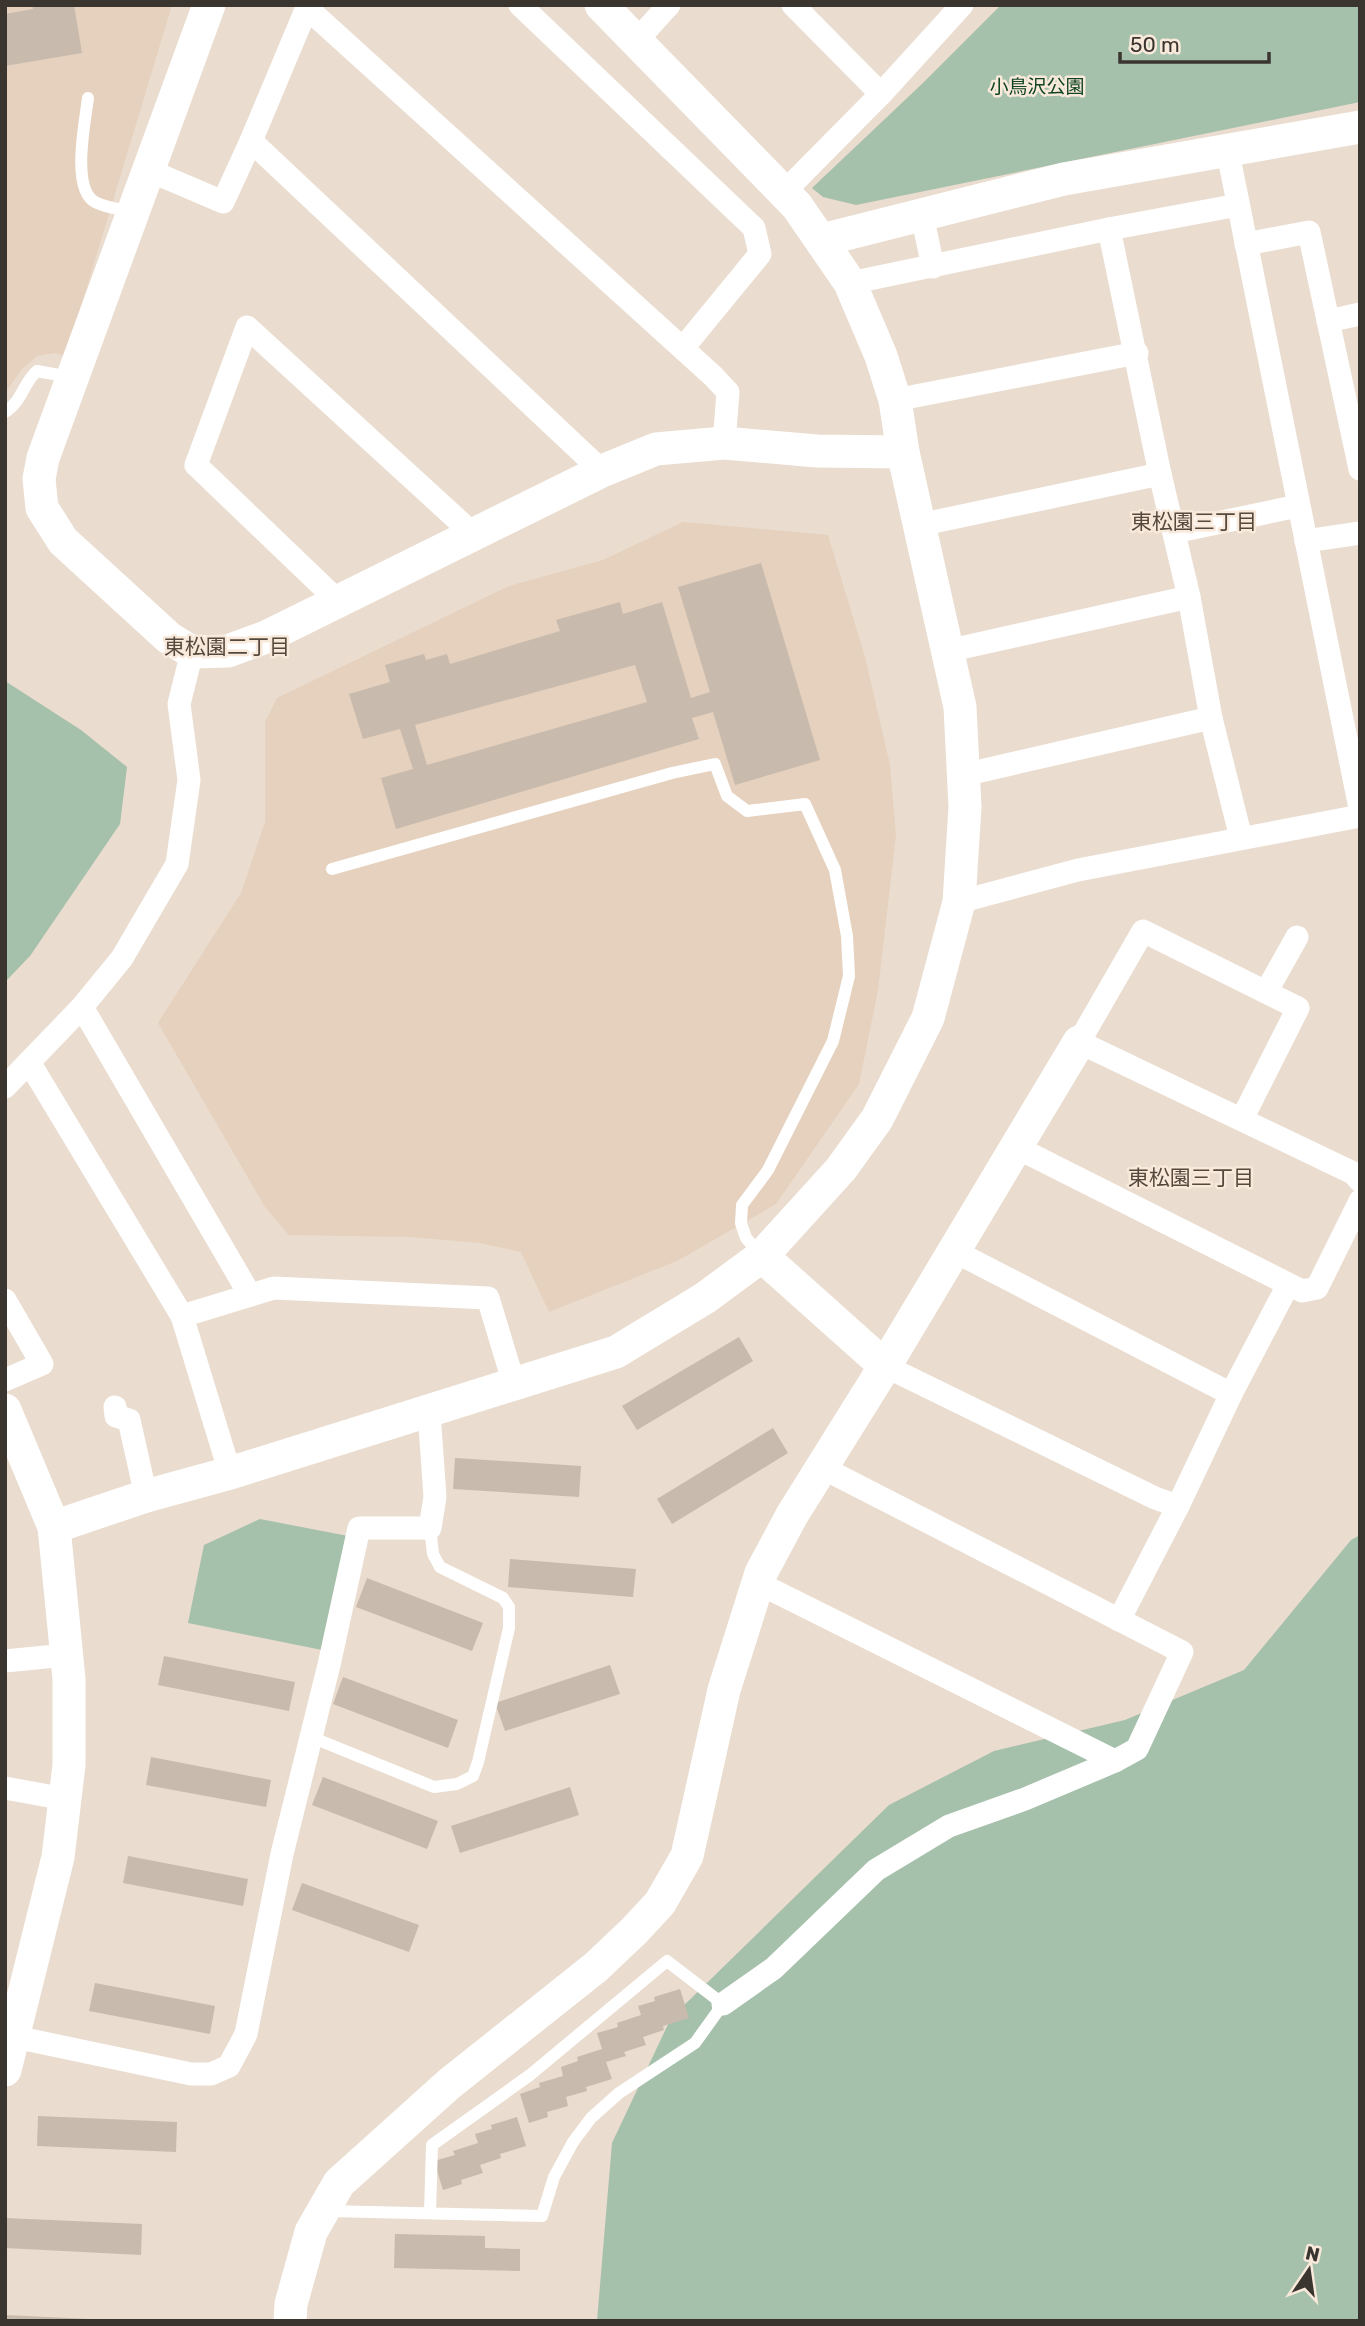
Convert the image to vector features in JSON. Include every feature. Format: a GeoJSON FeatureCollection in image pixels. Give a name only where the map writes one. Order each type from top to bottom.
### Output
{"type":"FeatureCollection","features":[{"type":"Feature","properties":{"kind":"street"},"geometry":{"type":"LineString","coordinates":[[209,5],[43,458],[39,479],[42,508],[63,541],[169,638],[192,652],[228,651],[266,637],[472,533],[601,471],[656,449],[724,443],[817,451],[903,452]]}},
{"type":"Feature","properties":{"kind":"street"},"geometry":{"type":"LineString","coordinates":[[520,5],[754,228],[760,254],[683,348]]}},
{"type":"Feature","properties":{"kind":"street"},"geometry":{"type":"LineString","coordinates":[[54,1527],[146,1496],[230,1474],[616,1352],[705,1298],[762,1256],[841,1169],[877,1119],[928,1018],[958,902],[964,848],[960,707],[903,452],[895,400],[881,356],[850,283],[797,206],[601,5]]}},
{"type":"Feature","properties":{"kind":"street"},"geometry":{"type":"LineString","coordinates":[[637,40],[669,5]]}},
{"type":"Feature","properties":{"kind":"street"},"geometry":{"type":"LineString","coordinates":[[793,5],[881,94]]}},
{"type":"Feature","properties":{"kind":"street"},"geometry":{"type":"LineString","coordinates":[[783,193],[881,94],[962,5]]}},
{"type":"Feature","properties":{"kind":"street"},"geometry":{"type":"LineString","coordinates":[[148,170],[223,202],[308,7],[728,391],[724,443]]}},
{"type":"Feature","properties":{"kind":"street"},"geometry":{"type":"LineString","coordinates":[[822,240],[1064,179],[1227,148],[1360,127]]}},
{"type":"Feature","properties":{"kind":"street"},"geometry":{"type":"LineString","coordinates":[[251,141],[601,471]]}},
{"type":"Feature","properties":{"kind":"street"},"geometry":{"type":"LineString","coordinates":[[1227,148],[1360,808]]}},
{"type":"Feature","properties":{"kind":"street"},"geometry":{"type":"LineString","coordinates":[[850,283],[1238,205]]}},
{"type":"Feature","properties":{"kind":"street"},"geometry":{"type":"LineString","coordinates":[[922,215],[933,267]]}},
{"type":"Feature","properties":{"kind":"street"},"geometry":{"type":"LineString","coordinates":[[1109,229],[1160,474],[1189,597],[1211,718],[1241,838]]}},
{"type":"Feature","properties":{"kind":"street"},"geometry":{"type":"LineString","coordinates":[[1246,244],[1309,232],[1360,468]]}},
{"type":"Feature","properties":{"kind":"street"},"geometry":{"type":"LineString","coordinates":[[1328,321],[1360,314]]}},
{"type":"Feature","properties":{"kind":"street"},"geometry":{"type":"LineString","coordinates":[[338,601],[196,465],[247,327],[472,533]]}},
{"type":"Feature","properties":{"kind":"street"},"geometry":{"type":"LineString","coordinates":[[895,400],[1136,353]]}},
{"type":"Feature","properties":{"kind":"street"},"geometry":{"type":"LineString","coordinates":[[919,525],[1160,474]]}},
{"type":"Feature","properties":{"kind":"street"},"geometry":{"type":"LineString","coordinates":[[1174,532],[1298,506]]}},
{"type":"Feature","properties":{"kind":"street"},"geometry":{"type":"LineString","coordinates":[[1306,541],[1360,533]]}},
{"type":"Feature","properties":{"kind":"street"},"geometry":{"type":"LineString","coordinates":[[947,651],[1189,597]]}},
{"type":"Feature","properties":{"kind":"street"},"geometry":{"type":"LineString","coordinates":[[5,1087],[82,1007],[122,958],[177,864],[189,780],[178,704],[192,652]]}},
{"type":"Feature","properties":{"kind":"street"},"geometry":{"type":"LineString","coordinates":[[963,775],[1211,718]]}},
{"type":"Feature","properties":{"kind":"street"},"geometry":{"type":"LineString","coordinates":[[958,902],[1079,870],[1360,816]]}},
{"type":"Feature","properties":{"kind":"street"},"geometry":{"type":"LineString","coordinates":[[290,2321],[291,2304],[312,2232],[340,2183],[449,2084],[596,1967],[660,1903],[687,1856],[724,1689],[758,1583],[792,1515],[885,1366],[1143,931],[1298,1008],[1242,1119]]}},
{"type":"Feature","properties":{"kind":"street"},"geometry":{"type":"LineString","coordinates":[[1266,992],[1297,936]]}},
{"type":"Feature","properties":{"kind":"street"},"geometry":{"type":"LineString","coordinates":[[82,1007],[250,1296]]}},
{"type":"Feature","properties":{"kind":"street"},"geometry":{"type":"LineString","coordinates":[[1079,1042],[1353,1173],[1360,1181]]}},
{"type":"Feature","properties":{"kind":"street"},"geometry":{"type":"LineString","coordinates":[[29,1062],[182,1316],[230,1474]]}},
{"type":"Feature","properties":{"kind":"street"},"geometry":{"type":"LineString","coordinates":[[1016,1147],[1301,1291],[1317,1287],[1360,1201]]}},
{"type":"Feature","properties":{"kind":"street"},"geometry":{"type":"LineString","coordinates":[[954,1251],[1231,1394]]}},
{"type":"Feature","properties":{"kind":"street"},"geometry":{"type":"LineString","coordinates":[[762,1256],[885,1366],[1155,1498],[1178,1506]]}},
{"type":"Feature","properties":{"kind":"street"},"geometry":{"type":"LineString","coordinates":[[1119,1619],[1288,1285]]}},
{"type":"Feature","properties":{"kind":"street"},"geometry":{"type":"LineString","coordinates":[[182,1316],[274,1287],[488,1298],[514,1384]]}},
{"type":"Feature","properties":{"kind":"street"},"geometry":{"type":"LineString","coordinates":[[5,1300],[42,1364],[5,1380]]}},
{"type":"Feature","properties":{"kind":"street"},"geometry":{"type":"LineString","coordinates":[[115,1407],[116,1416],[129,1420],[146,1496]]}},
{"type":"Feature","properties":{"kind":"street"},"geometry":{"type":"LineString","coordinates":[[5,1410],[54,1527],[69,1679],[69,1765],[58,1857],[13,2023],[5,2070]]}},
{"type":"Feature","properties":{"kind":"street"},"geometry":{"type":"LineString","coordinates":[[13,2023],[191,2074],[211,2074],[229,2066],[246,2034],[282,1854],[359,1528],[430,1528],[435,1497],[429,1412]]}},
{"type":"Feature","properties":{"kind":"street"},"geometry":{"type":"LineString","coordinates":[[723,2004],[774,1968],[876,1870],[949,1826],[1025,1799],[1137,1749],[1182,1652],[821,1467]]}},
{"type":"Feature","properties":{"kind":"street"},"geometry":{"type":"LineString","coordinates":[[758,1583],[1115,1761]]}},
{"type":"Feature","properties":{"kind":"street"},"geometry":{"type":"LineString","coordinates":[[5,1661],[66,1655]]}},
{"type":"Feature","properties":{"kind":"street"},"geometry":{"type":"LineString","coordinates":[[5,1788],[65,1800]]}},
{"type":"Feature","properties":{"kind":"lane"},"geometry":{"type":"LineString","coordinates":[[88,98],[81,174],[86,195],[96,203],[133,212]]}},
{"type":"Feature","properties":{"kind":"lane"},"geometry":{"type":"LineString","coordinates":[[5,412],[14,407],[31,375],[37,371],[74,378]]}},
{"type":"Feature","properties":{"kind":"lane"},"geometry":{"type":"LineString","coordinates":[[332,869],[672,773],[715,764],[727,796],[747,811],[805,804],[835,870],[847,936],[849,976],[833,1041],[768,1170],[742,1205],[741,1223],[746,1238],[762,1256]]}},
{"type":"Feature","properties":{"kind":"lane"},"geometry":{"type":"LineString","coordinates":[[311,1737],[434,1787],[457,1784],[472,1776],[478,1762],[509,1628],[509,1607],[503,1598],[440,1567],[433,1554],[430,1528]]}},
{"type":"Feature","properties":{"kind":"lane"},"geometry":{"type":"LineString","coordinates":[[324,2211],[542,2216],[554,2177],[573,2142],[591,2118],[619,2093],[695,2043],[723,2004],[667,1961],[530,2075],[432,2145],[430,2213]]}},
{"type":"Feature","properties":{"kind":"shaded area"},"geometry":{"type":"Polygon","coordinates":[[[5,5],[172,5],[66,356],[54,353],[37,356],[22,369],[5,393],[5,5]]]}},
{"type":"Feature","properties":{"kind":"shaded area"},"geometry":{"type":"Polygon","coordinates":[[[683,522],[828,535],[865,657],[890,765],[896,835],[878,990],[859,1084],[776,1204],[677,1261],[549,1312],[521,1252],[480,1243],[411,1237],[289,1235],[265,1207],[158,1023],[241,893],[265,822],[265,722],[277,698],[509,586],[603,560],[683,522]]]}},
{"type":"Feature","properties":{"kind":"green space","name":"小鳥沢公園"},"geometry":{"type":"Polygon","coordinates":[[[1001,5],[1360,5],[1360,102],[856,205],[823,197],[812,188],[1001,5]]]}},
{"type":"Feature","properties":{"kind":"green space"},"geometry":{"type":"Polygon","coordinates":[[[5,681],[81,730],[127,767],[120,824],[30,956],[5,982],[5,681]]]}},
{"type":"Feature","properties":{"kind":"green space"},"geometry":{"type":"Polygon","coordinates":[[[260,1519],[348,1536],[322,1650],[188,1623],[204,1545],[260,1519]]]}},
{"type":"Feature","properties":{"kind":"green space"},"geometry":{"type":"Polygon","coordinates":[[[1360,1535],[1360,2321],[597,2321],[612,2143],[671,2018],[889,1805],[994,1751],[1125,1720],[1244,1670],[1351,1540],[1360,1535]]]}},
{"type":"Feature","properties":{"kind":"building"},"geometry":{"type":"Polygon","coordinates":[[[32,5],[74,5],[82,53],[5,66],[5,14],[33,9],[32,5]]]}},
{"type":"Feature","properties":{"kind":"building"},"geometry":{"type":"Polygon","coordinates":[[[761,563],[820,760],[735,785],[713,712],[692,718],[699,739],[396,829],[381,778],[413,769],[400,729],[363,739],[349,694],[390,682],[385,665],[424,654],[426,660],[447,654],[450,664],[560,631],[556,620],[620,602],[623,614],[662,602],[691,698],[710,692],[678,587],[761,563]],[[635,665],[415,725],[427,765],[647,702],[635,665]]]}},
{"type":"Feature","properties":{"kind":"building"},"geometry":{"type":"Polygon","coordinates":[[[739,1337],[753,1361],[637,1430],[622,1406],[739,1337]]]}},
{"type":"Feature","properties":{"kind":"building"},"geometry":{"type":"Polygon","coordinates":[[[773,1428],[788,1453],[672,1524],[657,1499],[773,1428]]]}},
{"type":"Feature","properties":{"kind":"building"},"geometry":{"type":"Polygon","coordinates":[[[455,1458],[581,1466],[579,1497],[453,1489],[455,1458]]]}},
{"type":"Feature","properties":{"kind":"building"},"geometry":{"type":"Polygon","coordinates":[[[510,1559],[636,1569],[633,1597],[508,1587],[510,1559]]]}},
{"type":"Feature","properties":{"kind":"building"},"geometry":{"type":"Polygon","coordinates":[[[367,1578],[483,1623],[472,1651],[356,1607],[367,1578]]]}},
{"type":"Feature","properties":{"kind":"building"},"geometry":{"type":"Polygon","coordinates":[[[164,1656],[295,1682],[289,1711],[158,1685],[164,1656]]]}},
{"type":"Feature","properties":{"kind":"building"},"geometry":{"type":"Polygon","coordinates":[[[610,1665],[620,1694],[505,1731],[495,1703],[610,1665]]]}},
{"type":"Feature","properties":{"kind":"building"},"geometry":{"type":"Polygon","coordinates":[[[343,1677],[458,1720],[448,1748],[333,1704],[343,1677]]]}},
{"type":"Feature","properties":{"kind":"building"},"geometry":{"type":"Polygon","coordinates":[[[151,1757],[271,1780],[266,1807],[146,1785],[151,1757]]]}},
{"type":"Feature","properties":{"kind":"building"},"geometry":{"type":"Polygon","coordinates":[[[323,1777],[438,1821],[427,1849],[312,1805],[323,1777]]]}},
{"type":"Feature","properties":{"kind":"building"},"geometry":{"type":"Polygon","coordinates":[[[570,1787],[579,1815],[460,1853],[451,1826],[570,1787]]]}},
{"type":"Feature","properties":{"kind":"building"},"geometry":{"type":"Polygon","coordinates":[[[128,1856],[248,1879],[243,1906],[123,1883],[128,1856]]]}},
{"type":"Feature","properties":{"kind":"building"},"geometry":{"type":"Polygon","coordinates":[[[302,1883],[419,1925],[409,1952],[292,1910],[302,1883]]]}},
{"type":"Feature","properties":{"kind":"building"},"geometry":{"type":"Polygon","coordinates":[[[95,1983],[215,2006],[210,2034],[89,2011],[95,1983]]]}},
{"type":"Feature","properties":{"kind":"building"},"geometry":{"type":"Polygon","coordinates":[[[680,1989],[689,2018],[663,2026],[664,2030],[643,2037],[646,2045],[624,2052],[626,2056],[606,2062],[612,2079],[566,2097],[568,2106],[547,2112],[548,2117],[529,2123],[520,2094],[540,2087],[539,2083],[563,2076],[561,2067],[578,2061],[577,2057],[602,2049],[597,2033],[618,2027],[617,2023],[641,2015],[638,2006],[655,2001],[654,1997],[680,1989]]]}},
{"type":"Feature","properties":{"kind":"building"},"geometry":{"type":"Polygon","coordinates":[[[38,2116],[177,2122],[176,2152],[37,2146],[38,2116]]]}},
{"type":"Feature","properties":{"kind":"building"},"geometry":{"type":"Polygon","coordinates":[[[517,2117],[526,2146],[500,2154],[501,2158],[480,2165],[483,2173],[461,2180],[462,2184],[443,2190],[434,2161],[455,2155],[453,2151],[478,2143],[475,2134],[492,2129],[491,2125],[517,2117]]]}},
{"type":"Feature","properties":{"kind":"building"},"geometry":{"type":"Polygon","coordinates":[[[5,2218],[142,2224],[141,2255],[5,2248],[5,2218]]]}},
{"type":"Feature","properties":{"kind":"building"},"geometry":{"type":"Polygon","coordinates":[[[395,2234],[485,2236],[485,2248],[520,2249],[520,2271],[394,2268],[395,2234]]]}},
{"type":"Feature","properties":{"kind":"building"},"geometry":{"type":"Polygon","coordinates":[[[5,2315],[90,2319],[90,2321],[5,2321],[5,2315]]]}},
{"type":"Feature","properties":{"kind":"district","name":"東松園三丁目"},"geometry":{"type":"Point","coordinates":[1194,521]}},
{"type":"Feature","properties":{"kind":"district","name":"東松園二丁目"},"geometry":{"type":"Point","coordinates":[227,646]}},
{"type":"Feature","properties":{"kind":"district","name":"東松園三丁目"},"geometry":{"type":"Point","coordinates":[1191,1177]}}]}
